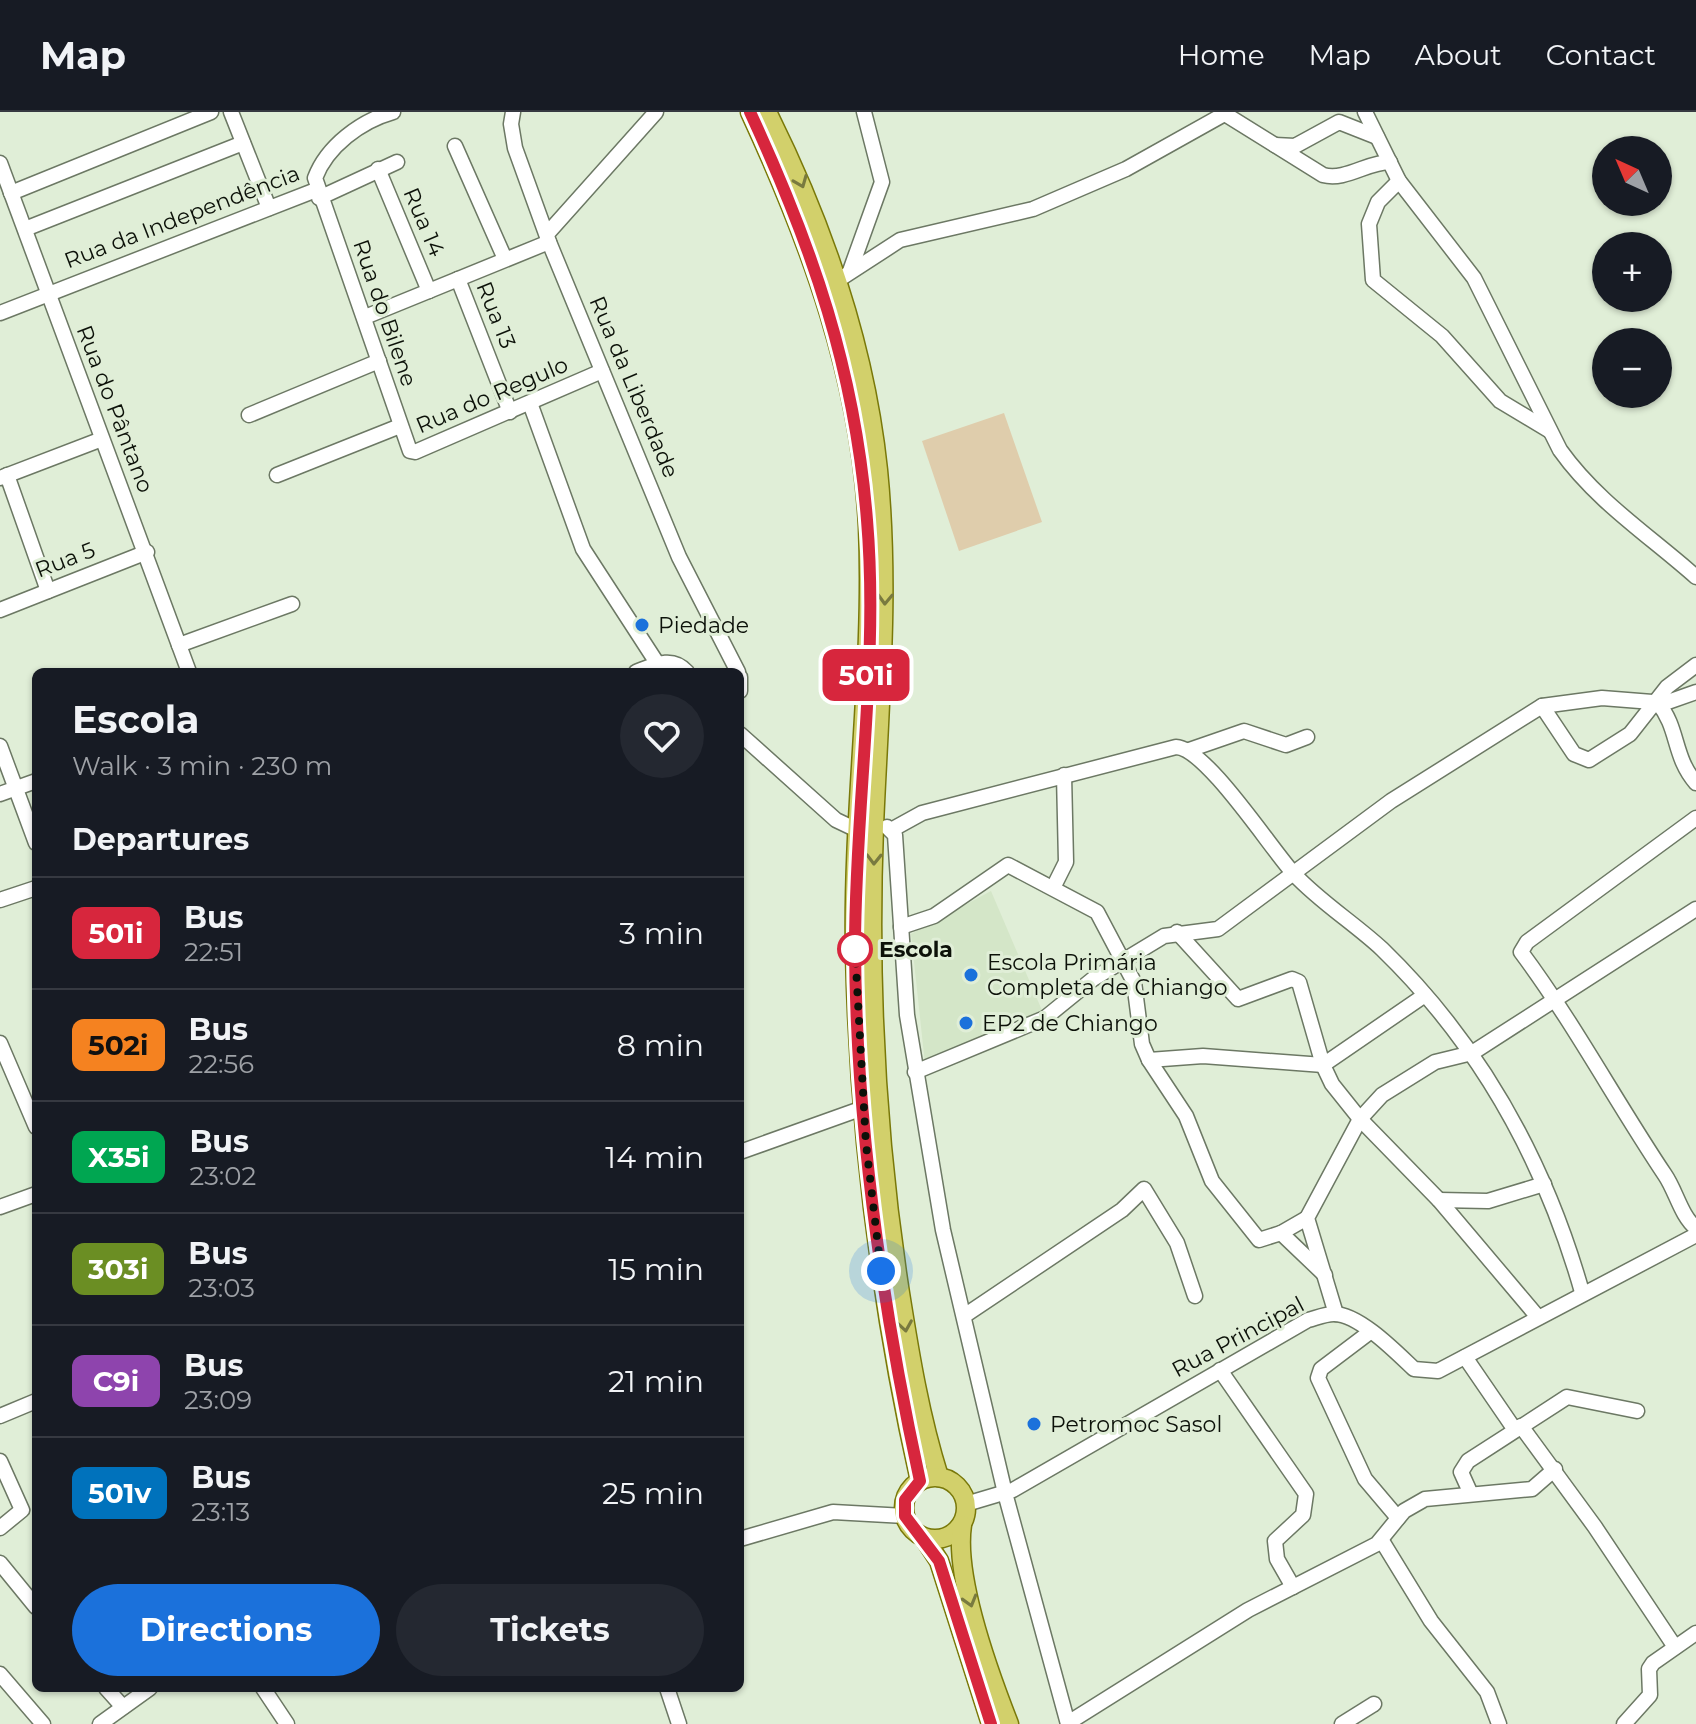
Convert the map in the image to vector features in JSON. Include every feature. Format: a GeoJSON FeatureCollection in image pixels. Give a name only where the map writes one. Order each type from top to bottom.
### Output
{"type":"FeatureCollection","features":[{"type":"Feature","properties":{"kind":"main road"},"geometry":{"type":"LineString","coordinates":[[750,112],[787,194],[823,288],[837,338],[860,455],[869,573],[875,829],[855,951],[863,1108],[885,1303],[920,1481]]}},
{"type":"Feature","properties":{"kind":"main road"},"geometry":{"type":"LineString","coordinates":[[767,112],[796,169],[843,277],[869,404],[878,470],[886,584],[871,949],[881,1138],[892,1243],[913,1375],[939,1477]]}},
{"type":"Feature","properties":{"kind":"main road"},"geometry":{"type":"LineString","coordinates":[[991,1724],[939,1561],[905,1516],[905,1500],[920,1481],[939,1477],[957,1486],[966,1504],[959,1553],[966,1588],[1009,1724]]}},
{"type":"Feature","properties":{"kind":"main road"},"geometry":{"type":"LineString","coordinates":[[924,1538],[945,1538],[962,1525]]}},
{"type":"Feature","properties":{"kind":"street"},"geometry":{"type":"LineString","coordinates":[[11,193],[211,112]]}},
{"type":"Feature","properties":{"kind":"street"},"geometry":{"type":"LineString","coordinates":[[231,112],[269,208]]}},
{"type":"Feature","properties":{"kind":"street","name":"Rua da Independência"},"geometry":{"type":"LineString","coordinates":[[0,313],[269,208],[318,194],[315,178],[321,162],[331,151],[363,125],[393,112]]}},
{"type":"Feature","properties":{"kind":"street","name":"Rua da Liberdade"},"geometry":{"type":"LineString","coordinates":[[513,112],[511,133],[596,373],[679,557],[736,668]]}},
{"type":"Feature","properties":{"kind":"street"},"geometry":{"type":"LineString","coordinates":[[365,317],[548,238],[656,112]]}},
{"type":"Feature","properties":{"kind":"street"},"geometry":{"type":"LineString","coordinates":[[843,277],[882,182],[864,112]]}},
{"type":"Feature","properties":{"kind":"street"},"geometry":{"type":"LineString","coordinates":[[1365,112],[1399,181],[1474,278],[1560,450],[1585,481],[1653,544],[1696,577]]}},
{"type":"Feature","properties":{"kind":"street"},"geometry":{"type":"LineString","coordinates":[[843,277],[900,240],[1011,215],[1064,196],[1138,163],[1226,113],[1270,144],[1333,177],[1369,165],[1390,162]]}},
{"type":"Feature","properties":{"kind":"street"},"geometry":{"type":"LineString","coordinates":[[1270,144],[1295,146],[1319,130],[1339,122],[1377,137]]}},
{"type":"Feature","properties":{"kind":"street"},"geometry":{"type":"LineString","coordinates":[[25,229],[243,143]]}},
{"type":"Feature","properties":{"kind":"street"},"geometry":{"type":"LineString","coordinates":[[455,146],[505,259]]}},
{"type":"Feature","properties":{"kind":"street"},"geometry":{"type":"LineString","coordinates":[[318,194],[397,162]]}},
{"type":"Feature","properties":{"kind":"street","name":"Rua do Pântano"},"geometry":{"type":"LineString","coordinates":[[0,163],[188,668]]}},
{"type":"Feature","properties":{"kind":"street","name":"Rua 14"},"geometry":{"type":"LineString","coordinates":[[378,169],[429,291]]}},
{"type":"Feature","properties":{"kind":"street"},"geometry":{"type":"LineString","coordinates":[[1399,181],[1378,202],[1369,224],[1373,280],[1442,336],[1500,401],[1550,431]]}},
{"type":"Feature","properties":{"kind":"street","name":"Rua do Bilene"},"geometry":{"type":"LineString","coordinates":[[318,194],[365,317],[410,451]]}},
{"type":"Feature","properties":{"kind":"street","name":"Rua 13"},"geometry":{"type":"LineString","coordinates":[[458,279],[510,412]]}},
{"type":"Feature","properties":{"kind":"street"},"geometry":{"type":"LineString","coordinates":[[249,415],[379,361]]}},
{"type":"Feature","properties":{"kind":"street","name":"Rua do Regulo"},"geometry":{"type":"LineString","coordinates":[[410,451],[415,452],[596,373]]}},
{"type":"Feature","properties":{"kind":"street"},"geometry":{"type":"LineString","coordinates":[[530,403],[583,549],[657,663]]}},
{"type":"Feature","properties":{"kind":"street"},"geometry":{"type":"LineString","coordinates":[[277,475],[400,426]]}},
{"type":"Feature","properties":{"kind":"street"},"geometry":{"type":"LineString","coordinates":[[48,591],[3,477],[102,439]]}},
{"type":"Feature","properties":{"kind":"street","name":"Rua 5"},"geometry":{"type":"LineString","coordinates":[[0,610],[147,552]]}},
{"type":"Feature","properties":{"kind":"street"},"geometry":{"type":"LineString","coordinates":[[179,645],[292,604]]}},
{"type":"Feature","properties":{"kind":"street"},"geometry":{"type":"LineString","coordinates":[[645,668],[657,663],[677,663],[683,668]]}},
{"type":"Feature","properties":{"kind":"street"},"geometry":{"type":"LineString","coordinates":[[1542,706],[1574,754],[1589,760],[1630,734],[1655,703],[1696,665]]}},
{"type":"Feature","properties":{"kind":"street"},"geometry":{"type":"LineString","coordinates":[[1192,949],[1416,784],[1542,706],[1602,698],[1655,703],[1692,694]]}},
{"type":"Feature","properties":{"kind":"street"},"geometry":{"type":"LineString","coordinates":[[1673,730],[1692,694]]}},
{"type":"Feature","properties":{"kind":"street"},"geometry":{"type":"LineString","coordinates":[[1655,703],[1673,730],[1680,761],[1696,783]]}},
{"type":"Feature","properties":{"kind":"street"},"geometry":{"type":"LineString","coordinates":[[744,734],[836,820],[875,829],[922,813],[1064,775],[1176,747],[1189,750],[1244,731],[1286,745],[1307,737]]}},
{"type":"Feature","properties":{"kind":"street"},"geometry":{"type":"LineString","coordinates":[[0,746],[32,832]]}},
{"type":"Feature","properties":{"kind":"street"},"geometry":{"type":"LineString","coordinates":[[1189,750],[1225,787],[1295,874],[1383,950],[1472,1053],[1544,1184],[1564,1231],[1582,1292]]}},
{"type":"Feature","properties":{"kind":"street"},"geometry":{"type":"LineString","coordinates":[[1053,888],[1066,862],[1064,775]]}},
{"type":"Feature","properties":{"kind":"street"},"geometry":{"type":"LineString","coordinates":[[0,794],[32,783]]}},
{"type":"Feature","properties":{"kind":"street"},"geometry":{"type":"LineString","coordinates":[[1696,818],[1523,945],[1521,952],[1555,998],[1614,1100],[1676,1192],[1687,1220],[1696,1228]]}},
{"type":"Feature","properties":{"kind":"street"},"geometry":{"type":"LineString","coordinates":[[875,829],[901,927],[915,1072],[943,1230],[1005,1493],[1068,1724],[1248,1610],[1382,1541],[1398,1518],[1425,1499],[1470,1492],[1532,1489],[1555,1469]]}},
{"type":"Feature","properties":{"kind":"street"},"geometry":{"type":"LineString","coordinates":[[901,927],[934,916],[1008,865],[1097,912],[1134,982],[1142,1044],[1149,1060],[1186,1116],[1212,1181],[1249,1232],[1259,1240],[1281,1233],[1307,1218],[1360,1119],[1382,1095],[1423,1068],[1472,1053],[1696,909]]}},
{"type":"Feature","properties":{"kind":"street"},"geometry":{"type":"LineString","coordinates":[[0,900],[32,889]]}},
{"type":"Feature","properties":{"kind":"street"},"geometry":{"type":"LineString","coordinates":[[915,1072],[1045,1018],[1122,961],[1177,932],[1218,929]]}},
{"type":"Feature","properties":{"kind":"street"},"geometry":{"type":"LineString","coordinates":[[1177,932],[1238,999],[1292,979],[1299,982],[1323,1065],[1332,1084],[1360,1119],[1439,1200],[1537,1316]]}},
{"type":"Feature","properties":{"kind":"street"},"geometry":{"type":"LineString","coordinates":[[1149,1060],[1203,1056],[1323,1065],[1425,995]]}},
{"type":"Feature","properties":{"kind":"street"},"geometry":{"type":"LineString","coordinates":[[2,1053],[32,1118]]}},
{"type":"Feature","properties":{"kind":"street"},"geometry":{"type":"LineString","coordinates":[[744,1151],[863,1108]]}},
{"type":"Feature","properties":{"kind":"street"},"geometry":{"type":"LineString","coordinates":[[1439,1200],[1500,1199],[1544,1184]]}},
{"type":"Feature","properties":{"kind":"street"},"geometry":{"type":"LineString","coordinates":[[964,1316],[1122,1210],[1144,1189],[1177,1243],[1195,1296]]}},
{"type":"Feature","properties":{"kind":"street"},"geometry":{"type":"LineString","coordinates":[[0,1207],[32,1195]]}},
{"type":"Feature","properties":{"kind":"street"},"geometry":{"type":"LineString","coordinates":[[1307,1218],[1336,1314]]}},
{"type":"Feature","properties":{"kind":"street"},"geometry":{"type":"LineString","coordinates":[[1281,1233],[1325,1276]]}},
{"type":"Feature","properties":{"kind":"street","name":"Rua Principal"},"geometry":{"type":"LineString","coordinates":[[966,1504],[1005,1493],[1308,1320],[1336,1314],[1370,1332],[1421,1371],[1438,1371],[1582,1292],[1696,1235]]}},
{"type":"Feature","properties":{"kind":"street"},"geometry":{"type":"LineString","coordinates":[[1370,1332],[1321,1369],[1318,1378],[1365,1479],[1398,1518]]}},
{"type":"Feature","properties":{"kind":"street"},"geometry":{"type":"LineString","coordinates":[[1465,1357],[1518,1428],[1555,1469],[1675,1647]]}},
{"type":"Feature","properties":{"kind":"street"},"geometry":{"type":"LineString","coordinates":[[1220,1370],[1306,1494],[1303,1515],[1275,1541],[1277,1559],[1293,1587]]}},
{"type":"Feature","properties":{"kind":"street"},"geometry":{"type":"LineString","coordinates":[[1470,1492],[1461,1475],[1463,1467],[1518,1428],[1572,1396],[1637,1411]]}},
{"type":"Feature","properties":{"kind":"street"},"geometry":{"type":"LineString","coordinates":[[0,1416],[32,1403]]}},
{"type":"Feature","properties":{"kind":"street"},"geometry":{"type":"LineString","coordinates":[[0,1461],[22,1510],[0,1528]]}},
{"type":"Feature","properties":{"kind":"street"},"geometry":{"type":"LineString","coordinates":[[744,1538],[833,1512],[905,1516]]}},
{"type":"Feature","properties":{"kind":"street"},"geometry":{"type":"LineString","coordinates":[[1382,1541],[1431,1621],[1487,1692],[1499,1724]]}},
{"type":"Feature","properties":{"kind":"street"},"geometry":{"type":"LineString","coordinates":[[0,1563],[32,1602]]}},
{"type":"Feature","properties":{"kind":"street"},"geometry":{"type":"LineString","coordinates":[[1624,1724],[1650,1695],[1649,1669],[1696,1633]]}},
{"type":"Feature","properties":{"kind":"street"},"geometry":{"type":"LineString","coordinates":[[0,1674],[43,1724]]}},
{"type":"Feature","properties":{"kind":"street"},"geometry":{"type":"LineString","coordinates":[[110,1692],[123,1707]]}},
{"type":"Feature","properties":{"kind":"street"},"geometry":{"type":"LineString","coordinates":[[100,1724],[144,1692]]}},
{"type":"Feature","properties":{"kind":"street"},"geometry":{"type":"LineString","coordinates":[[266,1692],[287,1724]]}},
{"type":"Feature","properties":{"kind":"street"},"geometry":{"type":"LineString","coordinates":[[668,1692],[679,1724]]}},
{"type":"Feature","properties":{"kind":"street"},"geometry":{"type":"LineString","coordinates":[[1342,1724],[1374,1704]]}},
{"type":"Feature","properties":{"kind":"shaded area"},"geometry":{"type":"Polygon","coordinates":[[[1004,413],[1042,522],[959,551],[922,441],[1004,413]]]}},
{"type":"Feature","properties":{"kind":"shaded area","name":"Escola Primária Completa de Chiango"},"geometry":{"type":"Polygon","coordinates":[[[991,891],[1044,1015],[925,1064],[911,934],[991,891]]]}},
{"type":"Feature","properties":{"kind":"bus line","name":"501i"},"geometry":{"type":"LineString","coordinates":[[750,112],[787,194],[823,288],[851,401],[860,455],[869,573],[865,715],[856,843],[855,951],[866,1144],[885,1303],[920,1481],[908,1493],[905,1516],[939,1561],[991,1724]]}},
{"type":"Feature","properties":{"kind":"place","name":"Piedade"},"geometry":{"type":"Point","coordinates":[642,625]}},
{"type":"Feature","properties":{"kind":"place","name":"Escola"},"geometry":{"type":"Point","coordinates":[855,949]}},
{"type":"Feature","properties":{"kind":"place","name":"Escola Primária Completa de Chiango"},"geometry":{"type":"Point","coordinates":[971,975]}},
{"type":"Feature","properties":{"kind":"place","name":"EP2 de Chiango"},"geometry":{"type":"Point","coordinates":[966,1023]}},
{"type":"Feature","properties":{"kind":"place","name":"Petromoc Sasol"},"geometry":{"type":"Point","coordinates":[1034,1424]}},
{"type":"Feature","properties":{"kind":"route"},"geometry":{"type":"LineString","coordinates":[[855,949],[866,1144],[881,1271]]}}]}
